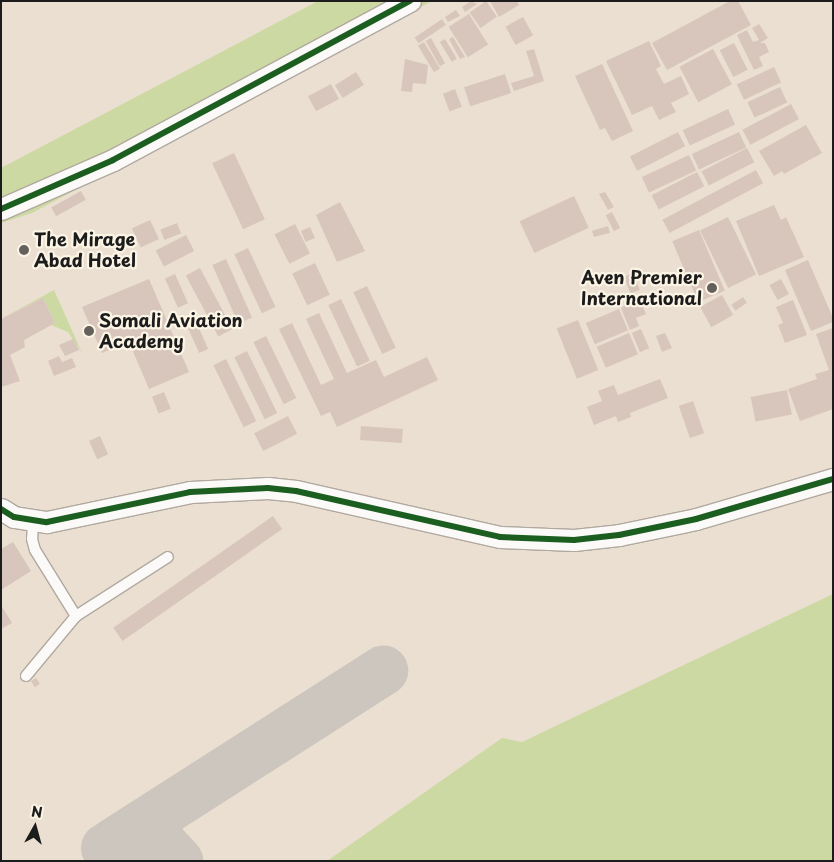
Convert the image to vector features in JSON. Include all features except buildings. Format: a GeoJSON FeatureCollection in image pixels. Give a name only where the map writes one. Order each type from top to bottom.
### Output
{"type":"FeatureCollection","features":[{"type":"Feature","properties":{"kind":"street"},"geometry":{"type":"LineString","coordinates":[[1,209],[113,160],[410,1]]}},
{"type":"Feature","properties":{"kind":"street"},"geometry":{"type":"LineString","coordinates":[[1,509],[14,517],[33,522],[62,519],[190,492],[268,488],[296,491],[500,537],[574,540],[619,535],[696,519],[833,479]]}},
{"type":"Feature","properties":{"kind":"lane"},"geometry":{"type":"LineString","coordinates":[[33,522],[32,539],[35,550],[76,616]]}},
{"type":"Feature","properties":{"kind":"lane"},"geometry":{"type":"LineString","coordinates":[[26,676],[76,616],[168,557]]}},
{"type":"Feature","properties":{"kind":"green space"},"geometry":{"type":"Polygon","coordinates":[[[318,1],[432,1],[32,213],[1,223],[1,168],[318,1]]]}},
{"type":"Feature","properties":{"kind":"green space"},"geometry":{"type":"Polygon","coordinates":[[[54,290],[82,353],[68,332],[51,325],[55,323],[43,298],[1,319],[54,290]]]}},
{"type":"Feature","properties":{"kind":"green space"},"geometry":{"type":"Polygon","coordinates":[[[833,594],[833,861],[327,861],[502,738],[522,742],[833,594]]]}},
{"type":"Feature","properties":{"kind":"taxiway"},"geometry":{"type":"LineString","coordinates":[[112,844],[383,671]]}},
{"type":"Feature","properties":{"kind":"taxiway"},"geometry":{"type":"LineString","coordinates":[[106,848],[128,838],[145,839],[164,846],[178,861]]}},
{"type":"Feature","properties":{"kind":"cycle path"},"geometry":{"type":"LineString","coordinates":[[1,209],[113,160],[410,1]]}},
{"type":"Feature","properties":{"kind":"cycle path"},"geometry":{"type":"LineString","coordinates":[[1,509],[14,517],[47,522],[190,492],[268,488],[296,491],[500,537],[574,540],[619,535],[696,519],[833,479]]}},
{"type":"Feature","properties":{"kind":"place","name":"The Mirage Abad Hotel"},"geometry":{"type":"Point","coordinates":[24,250]}},
{"type":"Feature","properties":{"kind":"place","name":"Aven Premier International"},"geometry":{"type":"Point","coordinates":[712,288]}},
{"type":"Feature","properties":{"kind":"place","name":"Somali Aviation Academy"},"geometry":{"type":"Point","coordinates":[89,331]}}]}
